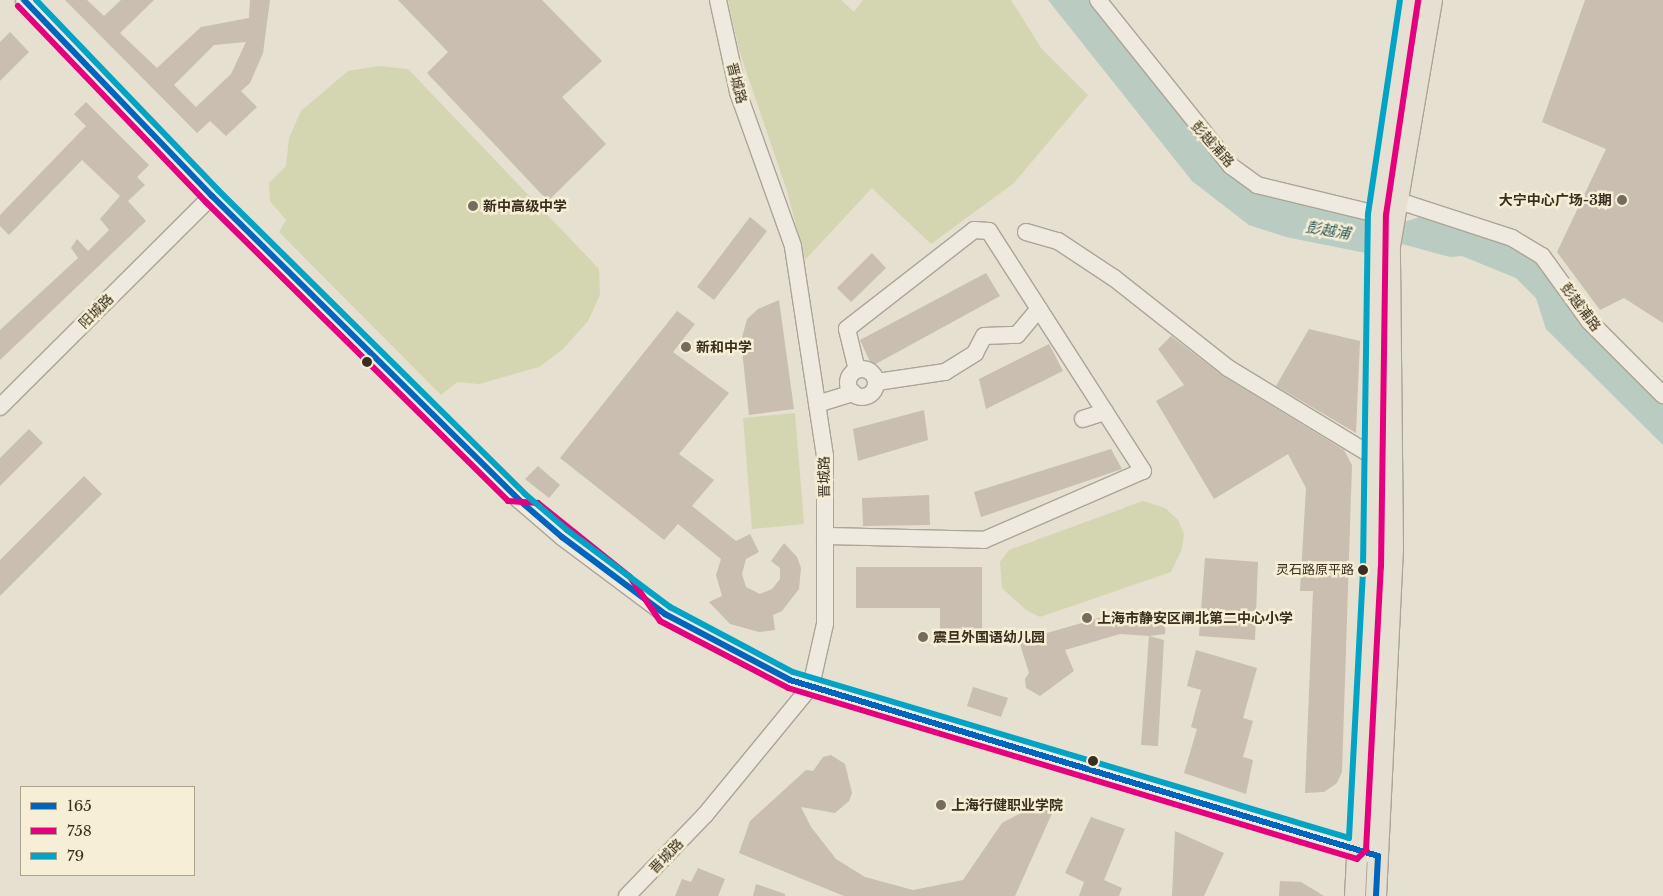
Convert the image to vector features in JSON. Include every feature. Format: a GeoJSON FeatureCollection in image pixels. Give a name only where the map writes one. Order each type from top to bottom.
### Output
{"type":"FeatureCollection","features":[{"type":"Feature","properties":{"kind":"main road"},"geometry":{"type":"LineString","coordinates":[[1355,896],[1372,567],[1373,456],[1386,209],[1409,0]]}},
{"type":"Feature","properties":{"kind":"main road"},"geometry":{"type":"LineString","coordinates":[[1386,209],[1432,0]]}},
{"type":"Feature","properties":{"kind":"main road"},"geometry":{"type":"LineString","coordinates":[[1376,896],[1393,547],[1383,264]]}},
{"type":"Feature","properties":{"kind":"street"},"geometry":{"type":"LineString","coordinates":[[24,0],[212,196],[519,500],[562,537],[665,614],[790,680],[1091,768],[1152,790],[1378,856]]}},
{"type":"Feature","properties":{"kind":"street","name":"晋城路"},"geometry":{"type":"LineString","coordinates":[[627,896],[705,815],[811,686],[825,624],[825,456],[793,246],[738,92],[718,0]]}},
{"type":"Feature","properties":{"kind":"street","name":"彭越浦路"},"geometry":{"type":"LineString","coordinates":[[1098,0],[1231,166],[1257,185],[1386,209],[1512,238],[1542,256],[1589,321],[1663,395]]}},
{"type":"Feature","properties":{"kind":"street","name":"阳城路"},"geometry":{"type":"LineString","coordinates":[[0,407],[212,196]]}},
{"type":"Feature","properties":{"kind":"street"},"geometry":{"type":"LineString","coordinates":[[825,536],[938,532],[984,540],[1144,471],[989,231],[974,230],[847,329],[857,370]]}},
{"type":"Feature","properties":{"kind":"street"},"geometry":{"type":"LineString","coordinates":[[1026,232],[1066,247],[1114,278],[1228,368],[1373,456]]}},
{"type":"Feature","properties":{"kind":"street"},"geometry":{"type":"LineString","coordinates":[[877,382],[945,372],[975,353],[984,336],[1017,335],[1039,309]]}},
{"type":"Feature","properties":{"kind":"street"},"geometry":{"type":"LineString","coordinates":[[853,393],[848,388],[849,377],[857,370],[865,370],[877,382]]}},
{"type":"Feature","properties":{"kind":"street"},"geometry":{"type":"LineString","coordinates":[[817,404],[853,393],[870,396],[877,382]]}},
{"type":"Feature","properties":{"kind":"street"},"geometry":{"type":"LineString","coordinates":[[1082,419],[1106,412]]}},
{"type":"Feature","properties":{"kind":"green space"},"geometry":{"type":"Polygon","coordinates":[[[728,0],[841,0],[854,12],[863,0],[1011,0],[1041,48],[1088,95],[1014,183],[931,244],[872,188],[805,260],[787,191],[739,50],[728,0]]]}},
{"type":"Feature","properties":{"kind":"green space"},"geometry":{"type":"Polygon","coordinates":[[[379,66],[408,69],[599,269],[600,295],[588,321],[563,349],[539,367],[479,384],[457,382],[441,395],[279,232],[286,220],[270,201],[269,183],[286,166],[289,138],[301,111],[348,71],[379,66]]]}},
{"type":"Feature","properties":{"kind":"green space"},"geometry":{"type":"Polygon","coordinates":[[[795,413],[804,524],[752,529],[743,418],[795,413]]]}},
{"type":"Feature","properties":{"kind":"green space"},"geometry":{"type":"Polygon","coordinates":[[[1143,501],[1165,508],[1178,520],[1184,534],[1182,549],[1171,572],[1040,617],[1026,610],[1002,588],[1000,562],[1009,550],[1143,501]]]}},
{"type":"Feature","properties":{"kind":"water","name":"彭越浦"},"geometry":{"type":"Polygon","coordinates":[[[1048,0],[1090,0],[1231,166],[1257,185],[1404,222],[1426,215],[1527,252],[1582,321],[1663,404],[1663,445],[1546,329],[1536,298],[1516,278],[1462,256],[1450,257],[1402,244],[1366,253],[1286,237],[1249,225],[1192,181],[1048,0]]]}},
{"type":"Feature","properties":{"kind":"building"},"geometry":{"type":"Polygon","coordinates":[[[65,0],[87,0],[104,16],[121,0],[154,0],[120,33],[157,68],[201,27],[249,18],[250,0],[270,0],[263,53],[250,83],[241,91],[257,107],[226,136],[210,121],[197,133],[65,0]],[[246,42],[214,45],[174,85],[196,107],[231,74],[246,42]]]}},
{"type":"Feature","properties":{"kind":"building"},"geometry":{"type":"Polygon","coordinates":[[[398,0],[542,0],[602,61],[562,97],[606,144],[548,201],[427,73],[448,52],[398,0]]]}},
{"type":"Feature","properties":{"kind":"building","name":"大宁中心广场-3期"},"geometry":{"type":"Polygon","coordinates":[[[1585,0],[1663,0],[1663,323],[1624,298],[1600,310],[1557,252],[1606,149],[1542,122],[1585,0]]]}},
{"type":"Feature","properties":{"kind":"building"},"geometry":{"type":"Polygon","coordinates":[[[10,32],[29,52],[0,81],[0,42],[10,32]]]}},
{"type":"Feature","properties":{"kind":"building"},"geometry":{"type":"Polygon","coordinates":[[[86,102],[149,165],[137,177],[145,185],[128,201],[146,221],[0,360],[0,330],[78,258],[71,248],[77,239],[88,251],[109,230],[100,219],[120,196],[82,160],[9,235],[0,226],[0,215],[86,126],[74,114],[86,102]]]}},
{"type":"Feature","properties":{"kind":"building"},"geometry":{"type":"Polygon","coordinates":[[[750,217],[767,231],[714,300],[697,287],[750,217]]]}},
{"type":"Feature","properties":{"kind":"building"},"geometry":{"type":"Polygon","coordinates":[[[872,253],[886,268],[851,302],[837,288],[872,253]]]}},
{"type":"Feature","properties":{"kind":"building"},"geometry":{"type":"Polygon","coordinates":[[[986,273],[1000,296],[872,366],[860,340],[986,273]]]}},
{"type":"Feature","properties":{"kind":"building"},"geometry":{"type":"Polygon","coordinates":[[[779,300],[794,409],[749,415],[741,341],[747,319],[758,309],[779,300]]]}},
{"type":"Feature","properties":{"kind":"building"},"geometry":{"type":"Polygon","coordinates":[[[677,311],[695,324],[673,352],[729,393],[679,454],[714,480],[692,506],[736,541],[750,534],[759,552],[746,559],[742,574],[746,587],[760,594],[772,589],[780,579],[780,568],[771,561],[784,543],[797,557],[801,568],[799,589],[782,611],[773,615],[775,630],[759,632],[730,624],[709,602],[722,596],[716,575],[721,559],[678,524],[664,540],[560,458],[677,311]]]}},
{"type":"Feature","properties":{"kind":"building"},"geometry":{"type":"Polygon","coordinates":[[[1309,329],[1360,341],[1356,433],[1276,386],[1309,329]]]}},
{"type":"Feature","properties":{"kind":"building"},"geometry":{"type":"Polygon","coordinates":[[[1171,336],[1223,376],[1344,450],[1352,465],[1342,772],[1337,783],[1324,792],[1305,793],[1313,591],[1300,591],[1306,488],[1288,454],[1214,499],[1156,401],[1184,385],[1158,349],[1171,336]]]}},
{"type":"Feature","properties":{"kind":"building"},"geometry":{"type":"Polygon","coordinates":[[[1049,344],[1063,371],[986,409],[979,379],[1049,344]]]}},
{"type":"Feature","properties":{"kind":"building"},"geometry":{"type":"Polygon","coordinates":[[[924,410],[928,440],[858,461],[853,429],[924,410]]]}},
{"type":"Feature","properties":{"kind":"building"},"geometry":{"type":"Polygon","coordinates":[[[29,429],[43,443],[0,486],[0,458],[29,429]]]}},
{"type":"Feature","properties":{"kind":"building"},"geometry":{"type":"Polygon","coordinates":[[[1111,449],[1122,469],[981,517],[974,492],[1111,449]]]}},
{"type":"Feature","properties":{"kind":"building"},"geometry":{"type":"Polygon","coordinates":[[[538,466],[560,485],[549,498],[525,479],[538,466]]]}},
{"type":"Feature","properties":{"kind":"building"},"geometry":{"type":"Polygon","coordinates":[[[84,476],[102,494],[0,596],[0,560],[84,476]]]}},
{"type":"Feature","properties":{"kind":"building"},"geometry":{"type":"Polygon","coordinates":[[[929,495],[930,525],[863,526],[862,498],[929,495]]]}},
{"type":"Feature","properties":{"kind":"building"},"geometry":{"type":"Polygon","coordinates":[[[1205,558],[1258,562],[1255,640],[1199,636],[1205,558]]]}},
{"type":"Feature","properties":{"kind":"building"},"geometry":{"type":"Polygon","coordinates":[[[856,567],[982,567],[982,636],[940,637],[940,608],[856,608],[856,567]]]}},
{"type":"Feature","properties":{"kind":"building"},"geometry":{"type":"Polygon","coordinates":[[[1113,614],[1166,615],[1165,634],[1149,636],[1120,634],[1065,650],[1074,671],[1040,696],[1026,688],[1025,679],[1029,673],[1019,641],[1113,614]]]}},
{"type":"Feature","properties":{"kind":"building"},"geometry":{"type":"Polygon","coordinates":[[[1149,636],[1164,640],[1158,746],[1141,745],[1149,636]]]}},
{"type":"Feature","properties":{"kind":"building"},"geometry":{"type":"Polygon","coordinates":[[[1196,650],[1257,668],[1243,718],[1253,721],[1243,757],[1253,760],[1246,794],[1184,773],[1197,729],[1191,727],[1201,690],[1187,686],[1196,650]]]}},
{"type":"Feature","properties":{"kind":"building"},"geometry":{"type":"Polygon","coordinates":[[[973,687],[1008,698],[1001,717],[967,706],[973,687]]]}},
{"type":"Feature","properties":{"kind":"building"},"geometry":{"type":"Polygon","coordinates":[[[831,755],[845,764],[852,793],[849,801],[835,813],[801,807],[811,827],[836,859],[865,877],[913,890],[963,880],[1002,823],[1030,808],[1054,809],[1015,896],[844,896],[739,853],[750,821],[806,770],[813,771],[823,757],[831,755]]]}},
{"type":"Feature","properties":{"kind":"building"},"geometry":{"type":"Polygon","coordinates":[[[1091,817],[1125,829],[1104,880],[1122,888],[1119,896],[1079,896],[1084,882],[1065,873],[1091,817]]]}},
{"type":"Feature","properties":{"kind":"building"},"geometry":{"type":"Polygon","coordinates":[[[1175,831],[1224,853],[1204,896],[1172,896],[1175,831]]]}},
{"type":"Feature","properties":{"kind":"building"},"geometry":{"type":"Polygon","coordinates":[[[698,868],[725,879],[718,896],[675,896],[682,879],[691,882],[698,868]]]}},
{"type":"Feature","properties":{"kind":"building"},"geometry":{"type":"Polygon","coordinates":[[[1280,881],[1301,882],[1324,896],[1279,896],[1280,881]]]}},
{"type":"Feature","properties":{"kind":"building"},"geometry":{"type":"Polygon","coordinates":[[[756,884],[785,894],[785,896],[753,896],[756,884]]]}},
{"type":"Feature","properties":{"kind":"transit line","name":"165"},"geometry":{"type":"LineString","coordinates":[[24,0],[212,196],[519,500],[562,537],[665,614],[790,680],[1378,856],[1376,896]]}},
{"type":"Feature","properties":{"kind":"transit line","name":"79"},"geometry":{"type":"LineString","coordinates":[[36,0],[218,190],[525,494],[567,530],[670,607],[793,672],[1349,838],[1363,567],[1368,214],[1400,0]]}},
{"type":"Feature","properties":{"kind":"transit line","name":"758"},"geometry":{"type":"LineString","coordinates":[[18,6],[206,202],[508,501],[538,503],[630,577],[660,621],[788,688],[1357,859],[1366,850],[1381,567],[1386,215],[1418,1]]}},
{"type":"Feature","properties":{"kind":"place","name":"大宁中心广场-3期"},"geometry":{"type":"Point","coordinates":[1622,200]}},
{"type":"Feature","properties":{"kind":"place","name":"新中高级中学"},"geometry":{"type":"Point","coordinates":[473,206]}},
{"type":"Feature","properties":{"kind":"place","name":"新和中学"},"geometry":{"type":"Point","coordinates":[686,347]}},
{"type":"Feature","properties":{"kind":"place","name":"灵石路原平路"},"geometry":{"type":"Point","coordinates":[1363,570]}},
{"type":"Feature","properties":{"kind":"place","name":"上海市静安区闸北第二中心小学"},"geometry":{"type":"Point","coordinates":[1087,618]}},
{"type":"Feature","properties":{"kind":"place","name":"震旦外国语幼儿园"},"geometry":{"type":"Point","coordinates":[923,637]}},
{"type":"Feature","properties":{"kind":"place","name":"上海行健职业学院"},"geometry":{"type":"Point","coordinates":[941,805]}}]}
